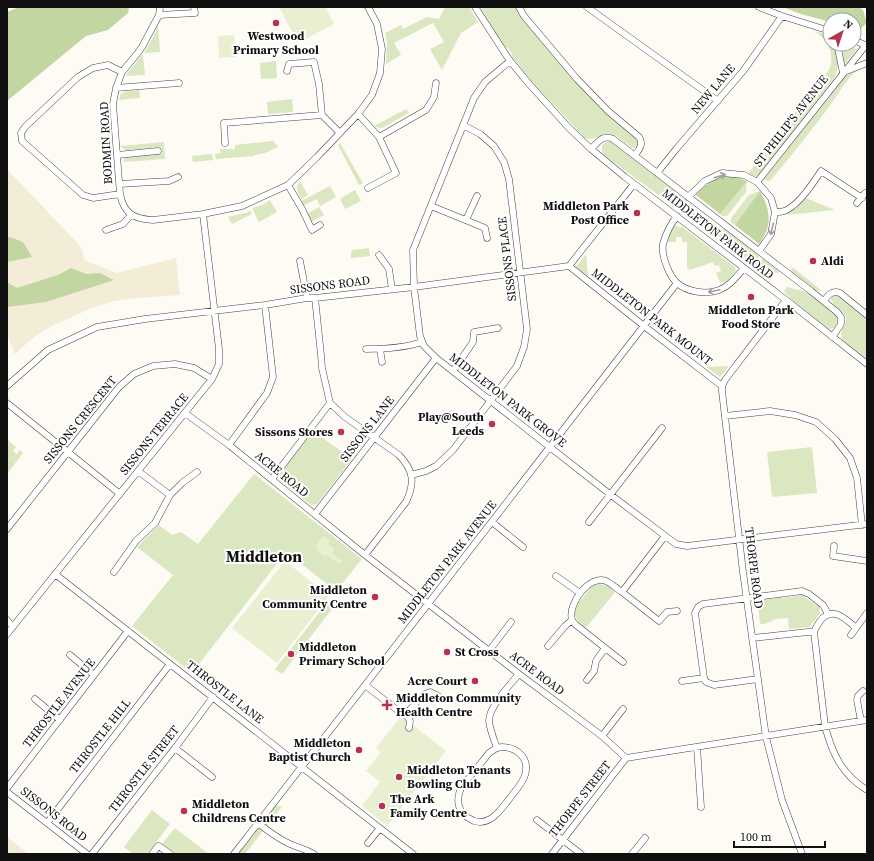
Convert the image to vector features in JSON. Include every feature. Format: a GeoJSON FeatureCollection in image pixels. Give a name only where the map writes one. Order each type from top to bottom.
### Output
{"type":"FeatureCollection","features":[{"type":"Feature","properties":{"kind":"street","name":"BODMIN ROAD"},"geometry":{"type":"LineString","coordinates":[[131,215],[122,202],[120,194],[112,104],[122,72],[137,54],[159,15],[160,7]]}},
{"type":"Feature","properties":{"kind":"street"},"geometry":{"type":"LineString","coordinates":[[159,15],[195,13],[194,7]]}},
{"type":"Feature","properties":{"kind":"street"},"geometry":{"type":"LineString","coordinates":[[106,230],[123,224],[131,215],[145,220],[153,220],[203,214],[242,206],[288,185],[358,114],[372,95],[380,73],[382,49],[377,24],[368,7]]}},
{"type":"Feature","properties":{"kind":"street","name":"MIDDLETON PARK ROAD"},"geometry":{"type":"LineString","coordinates":[[475,7],[510,62],[568,127],[591,149],[608,164],[867,364]]}},
{"type":"Feature","properties":{"kind":"street"},"geometry":{"type":"LineString","coordinates":[[519,7],[524,16],[577,79],[608,111],[639,137],[642,145],[635,155]]}},
{"type":"Feature","properties":{"kind":"street"},"geometry":{"type":"LineString","coordinates":[[587,7],[718,101]]}},
{"type":"Feature","properties":{"kind":"street"},"geometry":{"type":"LineString","coordinates":[[759,7],[822,29]]}},
{"type":"Feature","properties":{"kind":"street","name":"NEW LANE"},"geometry":{"type":"LineString","coordinates":[[657,173],[744,70],[782,16]]}},
{"type":"Feature","properties":{"kind":"street","name":"ST PHILIP'S AVENUE"},"geometry":{"type":"LineString","coordinates":[[757,182],[866,45]]}},
{"type":"Feature","properties":{"kind":"street"},"geometry":{"type":"LineString","coordinates":[[839,52],[843,73],[867,63]]}},
{"type":"Feature","properties":{"kind":"street"},"geometry":{"type":"LineString","coordinates":[[287,71],[289,64],[314,62],[322,114],[340,133]]}},
{"type":"Feature","properties":{"kind":"street","name":"MIDDLETON PARK GROVE"},"geometry":{"type":"LineString","coordinates":[[510,62],[485,82],[474,98],[413,250],[414,287],[418,322],[422,342],[426,349],[490,401],[676,544],[687,546],[739,541],[865,525]]}},
{"type":"Feature","properties":{"kind":"street"},"geometry":{"type":"LineString","coordinates":[[120,194],[93,198],[83,195],[22,141],[21,133],[25,127],[78,78],[93,68],[108,65],[122,72]]}},
{"type":"Feature","properties":{"kind":"street"},"geometry":{"type":"LineString","coordinates":[[379,137],[426,110],[434,97],[436,83]]}},
{"type":"Feature","properties":{"kind":"street"},"geometry":{"type":"LineString","coordinates":[[116,88],[179,84]]}},
{"type":"Feature","properties":{"kind":"street"},"geometry":{"type":"LineString","coordinates":[[225,143],[224,123],[322,114]]}},
{"type":"Feature","properties":{"kind":"street"},"geometry":{"type":"LineString","coordinates":[[358,114],[379,137],[396,173],[368,188]]}},
{"type":"Feature","properties":{"kind":"street","name":"SISSONS PLACE"},"geometry":{"type":"LineString","coordinates":[[411,475],[426,471],[436,466],[453,450],[517,366],[524,348],[527,329],[509,179],[504,162],[494,146],[480,134],[463,125]]}},
{"type":"Feature","properties":{"kind":"street","name":"MIDDLETON PARK ROAD"},"geometry":{"type":"LineString","coordinates":[[591,149],[602,138],[608,137],[613,139],[824,301],[837,312],[842,320],[840,326],[832,337]]}},
{"type":"Feature","properties":{"kind":"street"},"geometry":{"type":"LineString","coordinates":[[117,155],[158,151]]}},
{"type":"Feature","properties":{"kind":"street"},"geometry":{"type":"LineString","coordinates":[[775,212],[784,211],[792,207],[821,171],[861,198]]}},
{"type":"Feature","properties":{"kind":"street"},"geometry":{"type":"LineString","coordinates":[[688,197],[705,182],[722,173],[744,175],[757,182],[771,198],[775,212],[771,234],[759,251]]}},
{"type":"Feature","properties":{"kind":"street"},"geometry":{"type":"LineString","coordinates":[[120,184],[169,181],[178,177]]}},
{"type":"Feature","properties":{"kind":"street"},"geometry":{"type":"LineString","coordinates":[[569,266],[634,184]]}},
{"type":"Feature","properties":{"kind":"street"},"geometry":{"type":"LineString","coordinates":[[288,185],[302,209],[308,231],[320,225]]}},
{"type":"Feature","properties":{"kind":"street"},"geometry":{"type":"LineString","coordinates":[[466,220],[477,196]]}},
{"type":"Feature","properties":{"kind":"street"},"geometry":{"type":"LineString","coordinates":[[431,206],[485,228],[487,238]]}},
{"type":"Feature","properties":{"kind":"street","name":"SISSONS TERRACE"},"geometry":{"type":"LineString","coordinates":[[7,634],[212,379],[219,364],[215,310],[203,214]]}},
{"type":"Feature","properties":{"kind":"street"},"geometry":{"type":"LineString","coordinates":[[677,216],[669,226],[663,245],[664,260],[677,283],[688,289],[699,292],[719,290],[729,285],[744,268]]}},
{"type":"Feature","properties":{"kind":"street"},"geometry":{"type":"LineString","coordinates":[[379,255],[389,269],[392,289]]}},
{"type":"Feature","properties":{"kind":"street"},"geometry":{"type":"LineString","coordinates":[[300,261],[307,298]]}},
{"type":"Feature","properties":{"kind":"street","name":"SISSONS ROAD"},"geometry":{"type":"LineString","coordinates":[[8,384],[48,350],[97,327],[144,319],[266,305],[307,298],[414,287],[569,266]]}},
{"type":"Feature","properties":{"kind":"street","name":"MIDDLETON PARK MOUNT"},"geometry":{"type":"LineString","coordinates":[[569,266],[722,386]]}},
{"type":"Feature","properties":{"kind":"street","name":"MIDDLETON PARK AVENUE"},"geometry":{"type":"LineString","coordinates":[[234,854],[677,283]]}},
{"type":"Feature","properties":{"kind":"street"},"geometry":{"type":"LineString","coordinates":[[824,301],[829,294],[833,292],[840,293],[867,315]]}},
{"type":"Feature","properties":{"kind":"street"},"geometry":{"type":"LineString","coordinates":[[315,298],[320,355],[330,402],[345,417],[399,455],[411,472],[412,482],[410,493],[406,502],[365,555]]}},
{"type":"Feature","properties":{"kind":"street"},"geometry":{"type":"LineString","coordinates":[[722,386],[786,300]]}},
{"type":"Feature","properties":{"kind":"street"},"geometry":{"type":"LineString","coordinates":[[229,446],[267,393],[273,377],[266,305]]}},
{"type":"Feature","properties":{"kind":"street"},"geometry":{"type":"LineString","coordinates":[[453,371],[473,342],[474,332],[498,328]]}},
{"type":"Feature","properties":{"kind":"street"},"geometry":{"type":"LineString","coordinates":[[366,349],[380,349],[422,342]]}},
{"type":"Feature","properties":{"kind":"street"},"geometry":{"type":"LineString","coordinates":[[380,349],[382,362]]}},
{"type":"Feature","properties":{"kind":"street","name":"SISSONS LANE"},"geometry":{"type":"LineString","coordinates":[[315,514],[436,358]]}},
{"type":"Feature","properties":{"kind":"street","name":"SISSONS CRESCENT"},"geometry":{"type":"LineString","coordinates":[[7,529],[119,387],[134,374],[153,366],[175,364],[194,368],[212,379]]}},
{"type":"Feature","properties":{"kind":"street","name":"THORPE ROAD"},"geometry":{"type":"LineString","coordinates":[[722,386],[746,598],[766,737],[782,800],[802,854]]}},
{"type":"Feature","properties":{"kind":"street"},"geometry":{"type":"LineString","coordinates":[[272,479],[330,402]]}},
{"type":"Feature","properties":{"kind":"street"},"geometry":{"type":"LineString","coordinates":[[7,403],[120,494]]}},
{"type":"Feature","properties":{"kind":"street"},"geometry":{"type":"LineString","coordinates":[[725,416],[770,411],[795,415],[816,422],[836,440],[850,458],[857,478],[865,525]]}},
{"type":"Feature","properties":{"kind":"street","name":"ACRE ROAD"},"geometry":{"type":"LineString","coordinates":[[185,413],[272,479],[365,555],[602,736],[626,758]]}},
{"type":"Feature","properties":{"kind":"street"},"geometry":{"type":"LineString","coordinates":[[588,522],[611,495],[662,428]]}},
{"type":"Feature","properties":{"kind":"street"},"geometry":{"type":"LineString","coordinates":[[138,471],[170,495]]}},
{"type":"Feature","properties":{"kind":"street"},"geometry":{"type":"LineString","coordinates":[[114,572],[136,541],[155,523],[170,495],[182,483],[197,472]]}},
{"type":"Feature","properties":{"kind":"street"},"geometry":{"type":"LineString","coordinates":[[492,522],[523,547]]}},
{"type":"Feature","properties":{"kind":"street"},"geometry":{"type":"LineString","coordinates":[[622,592],[664,536]]}},
{"type":"Feature","properties":{"kind":"street"},"geometry":{"type":"LineString","coordinates":[[834,546],[832,556],[867,561]]}},
{"type":"Feature","properties":{"kind":"street","name":"THROSTLE LANE"},"geometry":{"type":"LineString","coordinates":[[55,574],[413,854]]}},
{"type":"Feature","properties":{"kind":"street"},"geometry":{"type":"LineString","coordinates":[[556,576],[580,594]]}},
{"type":"Feature","properties":{"kind":"street"},"geometry":{"type":"LineString","coordinates":[[623,662],[576,625],[572,620],[573,603],[588,585],[596,581],[606,581],[659,621],[667,612],[677,611]]}},
{"type":"Feature","properties":{"kind":"street"},"geometry":{"type":"LineString","coordinates":[[758,679],[714,685],[706,682],[704,678],[696,613],[698,607],[703,604],[802,591],[809,594],[823,605],[828,614]]}},
{"type":"Feature","properties":{"kind":"street"},"geometry":{"type":"LineString","coordinates":[[856,628],[848,621],[833,613],[823,617],[814,632],[825,726],[833,752],[839,763],[855,781],[867,790]]}},
{"type":"Feature","properties":{"kind":"street"},"geometry":{"type":"LineString","coordinates":[[851,635],[867,613]]}},
{"type":"Feature","properties":{"kind":"street"},"geometry":{"type":"LineString","coordinates":[[7,620],[13,626]]}},
{"type":"Feature","properties":{"kind":"street"},"geometry":{"type":"LineString","coordinates":[[548,646],[572,620]]}},
{"type":"Feature","properties":{"kind":"street"},"geometry":{"type":"LineString","coordinates":[[489,651],[511,622]]}},
{"type":"Feature","properties":{"kind":"street","name":"THROSTLE AVENUE"},"geometry":{"type":"LineString","coordinates":[[7,788],[128,631]]}},
{"type":"Feature","properties":{"kind":"street"},"geometry":{"type":"LineString","coordinates":[[752,638],[814,632]]}},
{"type":"Feature","properties":{"kind":"street"},"geometry":{"type":"LineString","coordinates":[[587,680],[594,671],[596,661],[605,648]]}},
{"type":"Feature","properties":{"kind":"street"},"geometry":{"type":"LineString","coordinates":[[70,655],[94,675]]}},
{"type":"Feature","properties":{"kind":"street","name":"THROSTLE HILL"},"geometry":{"type":"LineString","coordinates":[[47,823],[170,664]]}},
{"type":"Feature","properties":{"kind":"street"},"geometry":{"type":"LineString","coordinates":[[497,748],[489,720],[491,711],[497,701],[519,674]]}},
{"type":"Feature","properties":{"kind":"street"},"geometry":{"type":"LineString","coordinates":[[682,681],[704,678]]}},
{"type":"Feature","properties":{"kind":"street"},"geometry":{"type":"LineString","coordinates":[[365,685],[400,712],[406,714],[410,721],[409,728]]}},
{"type":"Feature","properties":{"kind":"street"},"geometry":{"type":"LineString","coordinates":[[626,758],[864,721],[857,700],[858,696],[863,691]]}},
{"type":"Feature","properties":{"kind":"street"},"geometry":{"type":"LineString","coordinates":[[406,714],[423,695],[430,692],[438,696]]}},
{"type":"Feature","properties":{"kind":"street","name":"THROSTLE STREET"},"geometry":{"type":"LineString","coordinates":[[92,854],[213,697]]}},
{"type":"Feature","properties":{"kind":"street"},"geometry":{"type":"LineString","coordinates":[[35,700],[60,720]]}},
{"type":"Feature","properties":{"kind":"street"},"geometry":{"type":"LineString","coordinates":[[602,736],[623,709]]}},
{"type":"Feature","properties":{"kind":"street"},"geometry":{"type":"LineString","coordinates":[[508,747],[521,754],[526,767],[526,774],[523,781],[496,815],[484,822],[470,820],[460,809],[458,795],[461,788],[489,753],[497,748],[508,747]]}},
{"type":"Feature","properties":{"kind":"street"},"geometry":{"type":"LineString","coordinates":[[696,747],[701,807]]}},
{"type":"Feature","properties":{"kind":"street"},"geometry":{"type":"LineString","coordinates":[[175,748],[212,778]]}},
{"type":"Feature","properties":{"kind":"street","name":"THORPE STREET"},"geometry":{"type":"LineString","coordinates":[[552,854],[626,758]]}},
{"type":"Feature","properties":{"kind":"street","name":"SISSONS ROAD"},"geometry":{"type":"LineString","coordinates":[[7,792],[87,854]]}},
{"type":"Feature","properties":{"kind":"street"},"geometry":{"type":"LineString","coordinates":[[537,820],[581,854]]}},
{"type":"Feature","properties":{"kind":"street"},"geometry":{"type":"LineString","coordinates":[[258,823],[278,838],[314,854]]}},
{"type":"Feature","properties":{"kind":"street"},"geometry":{"type":"LineString","coordinates":[[368,843],[380,828]]}},
{"type":"Feature","properties":{"kind":"street"},"geometry":{"type":"LineString","coordinates":[[632,854],[645,838]]}},
{"type":"Feature","properties":{"kind":"street"},"geometry":{"type":"LineString","coordinates":[[152,854],[158,846],[170,854]]}},
{"type":"Feature","properties":{"kind":"shaded area"},"geometry":{"type":"Polygon","coordinates":[[[7,169],[81,247],[84,260],[116,273],[176,258],[180,295],[114,301],[92,308],[52,326],[34,337],[15,354],[7,334],[7,169]]]}},
{"type":"Feature","properties":{"kind":"shaded area"},"geometry":{"type":"Polygon","coordinates":[[[7,837],[29,854],[7,854],[7,837]]]}},
{"type":"Feature","properties":{"kind":"green space"},"geometry":{"type":"Polygon","coordinates":[[[19,7],[129,7],[128,13],[108,30],[86,36],[7,101],[7,12],[19,7]]]}},
{"type":"Feature","properties":{"kind":"green space"},"geometry":{"type":"Polygon","coordinates":[[[279,7],[325,7],[334,24],[298,43],[279,7]]]}},
{"type":"Feature","properties":{"kind":"green space"},"geometry":{"type":"Polygon","coordinates":[[[445,7],[469,7],[478,22],[461,33],[442,70],[430,49],[444,42],[433,23],[394,43],[401,55],[386,64],[387,43],[385,33],[401,25],[403,29],[427,17],[439,19],[445,7]]]}},
{"type":"Feature","properties":{"kind":"green space"},"geometry":{"type":"Polygon","coordinates":[[[480,7],[516,7],[560,64],[610,116],[637,139],[637,147],[632,148],[616,136],[609,133],[594,138],[585,138],[536,86],[511,56],[513,55],[508,48],[504,46],[480,7]]]}},
{"type":"Feature","properties":{"kind":"green space"},"geometry":{"type":"Polygon","coordinates":[[[859,7],[863,10],[867,23],[862,27],[862,12],[822,12],[822,20],[785,8],[859,7]]]}},
{"type":"Feature","properties":{"kind":"green space"},"geometry":{"type":"Polygon","coordinates":[[[158,24],[160,52],[144,53],[154,36],[158,24]]]}},
{"type":"Feature","properties":{"kind":"green space"},"geometry":{"type":"Polygon","coordinates":[[[814,31],[822,33],[822,37],[814,31]]]}},
{"type":"Feature","properties":{"kind":"green space"},"geometry":{"type":"Polygon","coordinates":[[[234,35],[236,57],[219,58],[218,36],[234,35]]]}},
{"type":"Feature","properties":{"kind":"green space"},"geometry":{"type":"Polygon","coordinates":[[[837,52],[838,62],[837,71],[833,80],[758,175],[749,176],[750,171],[829,70],[831,64],[831,53],[837,52]]]}},
{"type":"Feature","properties":{"kind":"green space"},"geometry":{"type":"Polygon","coordinates":[[[842,52],[855,52],[846,63],[844,63],[842,52]]]}},
{"type":"Feature","properties":{"kind":"green space"},"geometry":{"type":"Polygon","coordinates":[[[142,55],[145,75],[127,76],[126,75],[142,55]]]}},
{"type":"Feature","properties":{"kind":"green space"},"geometry":{"type":"Polygon","coordinates":[[[276,61],[277,78],[261,79],[260,63],[276,61]]]}},
{"type":"Feature","properties":{"kind":"green space"},"geometry":{"type":"Polygon","coordinates":[[[858,70],[845,84],[830,106],[770,181],[763,180],[840,81],[858,70]]]}},
{"type":"Feature","properties":{"kind":"green space"},"geometry":{"type":"Polygon","coordinates":[[[139,90],[140,98],[119,100],[120,95],[123,92],[139,90]]]}},
{"type":"Feature","properties":{"kind":"green space"},"geometry":{"type":"Polygon","coordinates":[[[292,99],[293,112],[268,114],[267,102],[292,99]]]}},
{"type":"Feature","properties":{"kind":"green space"},"geometry":{"type":"Polygon","coordinates":[[[406,109],[409,113],[382,128],[374,126],[406,109]]]}},
{"type":"Feature","properties":{"kind":"green space"},"geometry":{"type":"Polygon","coordinates":[[[273,141],[278,147],[265,153],[254,156],[216,159],[215,154],[221,153],[220,149],[235,149],[235,145],[273,141]]]}},
{"type":"Feature","properties":{"kind":"green space"},"geometry":{"type":"Polygon","coordinates":[[[164,142],[165,159],[123,162],[125,157],[162,154],[162,147],[128,151],[120,146],[164,142]]]}},
{"type":"Feature","properties":{"kind":"green space"},"geometry":{"type":"Polygon","coordinates":[[[607,142],[612,142],[675,190],[672,205],[604,155],[602,145],[607,142]]]}},
{"type":"Feature","properties":{"kind":"green space"},"geometry":{"type":"Polygon","coordinates":[[[340,143],[363,183],[359,185],[338,145],[340,143]]]}},
{"type":"Feature","properties":{"kind":"green space"},"geometry":{"type":"Polygon","coordinates":[[[212,154],[213,160],[193,162],[192,156],[212,154]]]}},
{"type":"Feature","properties":{"kind":"green space"},"geometry":{"type":"Polygon","coordinates":[[[724,177],[736,177],[747,181],[720,214],[696,195],[708,184],[724,177]]]}},
{"type":"Feature","properties":{"kind":"green space"},"geometry":{"type":"Polygon","coordinates":[[[300,181],[308,195],[301,199],[297,187],[300,181]]]}},
{"type":"Feature","properties":{"kind":"green space"},"geometry":{"type":"Polygon","coordinates":[[[747,181],[746,192],[727,216],[722,216],[720,214],[747,181]]]}},
{"type":"Feature","properties":{"kind":"green space"},"geometry":{"type":"Polygon","coordinates":[[[330,186],[336,197],[320,206],[317,199],[303,206],[301,201],[330,186]]]}},
{"type":"Feature","properties":{"kind":"green space"},"geometry":{"type":"Polygon","coordinates":[[[355,190],[361,201],[345,209],[340,199],[355,190]]]}},
{"type":"Feature","properties":{"kind":"green space"},"geometry":{"type":"Polygon","coordinates":[[[760,191],[735,225],[731,223],[731,218],[749,195],[760,191]]]}},
{"type":"Feature","properties":{"kind":"green space"},"geometry":{"type":"Polygon","coordinates":[[[760,191],[767,206],[769,221],[766,232],[759,244],[735,225],[760,191]]]}},
{"type":"Feature","properties":{"kind":"green space"},"geometry":{"type":"Polygon","coordinates":[[[679,195],[707,220],[718,226],[712,236],[675,207],[679,195]]]}},
{"type":"Feature","properties":{"kind":"green space"},"geometry":{"type":"Polygon","coordinates":[[[806,198],[835,210],[786,215],[795,210],[806,198]]]}},
{"type":"Feature","properties":{"kind":"green space"},"geometry":{"type":"Polygon","coordinates":[[[270,200],[277,212],[259,222],[252,208],[262,205],[270,200]]]}},
{"type":"Feature","properties":{"kind":"green space"},"geometry":{"type":"Polygon","coordinates":[[[319,207],[324,215],[311,222],[307,214],[319,207]]]}},
{"type":"Feature","properties":{"kind":"green space"},"geometry":{"type":"Polygon","coordinates":[[[250,210],[252,214],[232,224],[228,217],[248,212],[250,210]]]}},
{"type":"Feature","properties":{"kind":"green space"},"geometry":{"type":"Polygon","coordinates":[[[672,227],[682,227],[735,267],[736,271],[732,277],[722,283],[720,282],[716,273],[721,271],[719,265],[715,266],[713,262],[690,270],[687,268],[687,242],[682,242],[682,237],[676,237],[676,242],[667,241],[672,227]]]}},
{"type":"Feature","properties":{"kind":"green space"},"geometry":{"type":"Polygon","coordinates":[[[722,229],[726,229],[759,256],[757,270],[715,239],[722,229]]]}},
{"type":"Feature","properties":{"kind":"green space"},"geometry":{"type":"Polygon","coordinates":[[[7,237],[23,242],[32,257],[7,262],[7,237]]]}},
{"type":"Feature","properties":{"kind":"green space"},"geometry":{"type":"Polygon","coordinates":[[[369,248],[370,256],[351,258],[351,252],[353,250],[369,248]]]}},
{"type":"Feature","properties":{"kind":"green space"},"geometry":{"type":"Polygon","coordinates":[[[586,254],[588,276],[576,267],[586,254]]]}},
{"type":"Feature","properties":{"kind":"green space"},"geometry":{"type":"Polygon","coordinates":[[[763,258],[780,272],[760,271],[760,261],[763,258]]]}},
{"type":"Feature","properties":{"kind":"green space"},"geometry":{"type":"Polygon","coordinates":[[[791,266],[822,291],[815,290],[792,272],[791,266]]]}},
{"type":"Feature","properties":{"kind":"green space"},"geometry":{"type":"Polygon","coordinates":[[[71,268],[86,274],[100,273],[114,280],[46,302],[7,307],[7,282],[17,288],[58,275],[71,268]]]}},
{"type":"Feature","properties":{"kind":"green space"},"geometry":{"type":"Polygon","coordinates":[[[787,287],[807,292],[835,313],[837,321],[834,328],[828,329],[793,301],[784,291],[787,287]]]}},
{"type":"Feature","properties":{"kind":"green space"},"geometry":{"type":"Polygon","coordinates":[[[833,295],[838,295],[867,319],[867,359],[843,341],[841,333],[846,318],[832,301],[831,298],[833,295]]]}},
{"type":"Feature","properties":{"kind":"green space"},"geometry":{"type":"Polygon","coordinates":[[[729,366],[720,377],[706,367],[729,366]]]}},
{"type":"Feature","properties":{"kind":"green space"},"geometry":{"type":"Polygon","coordinates":[[[313,431],[352,459],[317,504],[311,505],[279,480],[278,475],[313,431]]]}},
{"type":"Feature","properties":{"kind":"green space"},"geometry":{"type":"Polygon","coordinates":[[[8,440],[16,447],[13,451],[17,454],[20,450],[23,453],[7,474],[7,442],[8,440]]]}},
{"type":"Feature","properties":{"kind":"green space"},"geometry":{"type":"Polygon","coordinates":[[[812,447],[817,493],[772,497],[767,452],[812,447]]]}},
{"type":"Feature","properties":{"kind":"green space"},"geometry":{"type":"Polygon","coordinates":[[[254,474],[362,559],[336,591],[286,552],[192,673],[132,626],[173,575],[137,547],[159,525],[172,535],[181,532],[198,544],[254,474]]]}},
{"type":"Feature","properties":{"kind":"green space"},"geometry":{"type":"Polygon","coordinates":[[[323,536],[330,541],[328,544],[335,549],[332,553],[342,561],[339,564],[327,555],[325,557],[316,550],[318,548],[315,546],[323,536]]]}},
{"type":"Feature","properties":{"kind":"green space"},"geometry":{"type":"Polygon","coordinates":[[[285,561],[329,596],[277,663],[232,628],[285,561]]]}},
{"type":"Feature","properties":{"kind":"green space"},"geometry":{"type":"Polygon","coordinates":[[[599,584],[608,586],[615,592],[586,628],[577,620],[575,616],[576,608],[589,589],[594,585],[599,584]]]}},
{"type":"Feature","properties":{"kind":"green space"},"geometry":{"type":"Polygon","coordinates":[[[801,593],[806,595],[806,598],[816,605],[819,605],[820,609],[820,613],[809,627],[789,629],[788,618],[776,619],[765,624],[760,624],[758,606],[763,600],[776,598],[780,595],[782,598],[798,596],[801,593]]]}},
{"type":"Feature","properties":{"kind":"green space"},"geometry":{"type":"Polygon","coordinates":[[[329,600],[335,605],[282,674],[275,669],[329,600]]]}},
{"type":"Feature","properties":{"kind":"green space","name":"Middleton Tenants Bowling Club"},"geometry":{"type":"Polygon","coordinates":[[[401,716],[446,751],[387,826],[362,806],[380,782],[366,771],[381,752],[376,748],[401,716]]]}},
{"type":"Feature","properties":{"kind":"green space"},"geometry":{"type":"Polygon","coordinates":[[[276,805],[282,807],[245,854],[238,854],[276,805]]]}},
{"type":"Feature","properties":{"kind":"green space"},"geometry":{"type":"Polygon","coordinates":[[[152,810],[170,824],[147,854],[133,854],[124,847],[152,810]]]}},
{"type":"Feature","properties":{"kind":"green space"},"geometry":{"type":"Polygon","coordinates":[[[175,828],[209,854],[154,854],[175,828]]]}},
{"type":"Feature","properties":{"kind":"place","name":"Westwood Primary School"},"geometry":{"type":"Point","coordinates":[276,23]}},
{"type":"Feature","properties":{"kind":"place","name":"Middleton Park Post Office"},"geometry":{"type":"Point","coordinates":[637,213]}},
{"type":"Feature","properties":{"kind":"place","name":"Aldi"},"geometry":{"type":"Point","coordinates":[813,261]}},
{"type":"Feature","properties":{"kind":"place","name":"Middleton Park Food Store"},"geometry":{"type":"Point","coordinates":[751,297]}},
{"type":"Feature","properties":{"kind":"place","name":"Play@South Leeds"},"geometry":{"type":"Point","coordinates":[492,424]}},
{"type":"Feature","properties":{"kind":"place","name":"Sissons Stores"},"geometry":{"type":"Point","coordinates":[341,432]}},
{"type":"Feature","properties":{"kind":"place","name":"Middleton Community Centre"},"geometry":{"type":"Point","coordinates":[375,597]}},
{"type":"Feature","properties":{"kind":"place","name":"St Cross"},"geometry":{"type":"Point","coordinates":[447,652]}},
{"type":"Feature","properties":{"kind":"place","name":"Middleton Primary School"},"geometry":{"type":"Point","coordinates":[291,654]}},
{"type":"Feature","properties":{"kind":"place","name":"Acre Court"},"geometry":{"type":"Point","coordinates":[475,681]}},
{"type":"Feature","properties":{"kind":"place","name":"Middleton Community Health Centre"},"geometry":{"type":"Point","coordinates":[387,705]}},
{"type":"Feature","properties":{"kind":"place","name":"Middleton Baptist Church"},"geometry":{"type":"Point","coordinates":[359,750]}},
{"type":"Feature","properties":{"kind":"place","name":"Middleton Tenants Bowling Club"},"geometry":{"type":"Point","coordinates":[399,777]}},
{"type":"Feature","properties":{"kind":"place","name":"The Ark Family Centre"},"geometry":{"type":"Point","coordinates":[382,806]}},
{"type":"Feature","properties":{"kind":"place","name":"Middleton Childrens Centre"},"geometry":{"type":"Point","coordinates":[184,811]}},
{"type":"Feature","properties":{"kind":"district","name":"Middleton"},"geometry":{"type":"Point","coordinates":[264,556]}}]}
